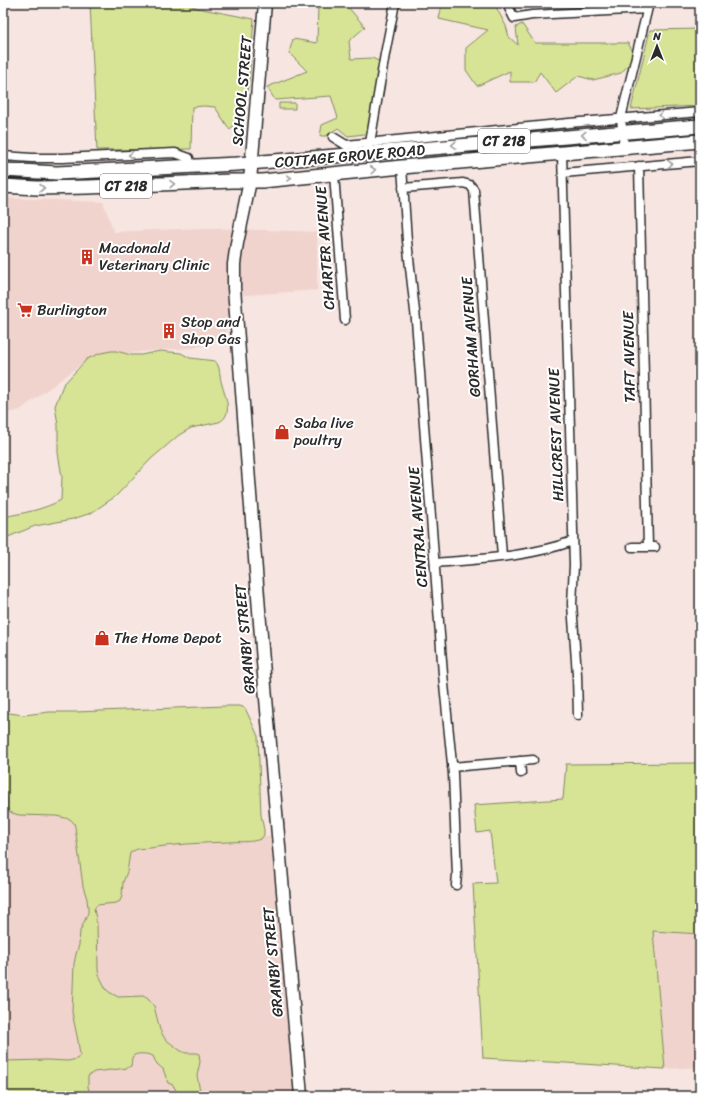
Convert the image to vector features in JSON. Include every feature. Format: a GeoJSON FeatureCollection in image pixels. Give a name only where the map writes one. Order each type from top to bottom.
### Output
{"type":"FeatureCollection","features":[{"type":"Feature","properties":{"kind":"main road","name":"SCHOOL STREET"},"geometry":{"type":"LineString","coordinates":[[250,181],[265,3]]}},
{"type":"Feature","properties":{"kind":"main road","name":"COTTAGE GROVE ROAD"},"geometry":{"type":"LineString","coordinates":[[3,170],[39,173],[251,163],[700,126]]}},
{"type":"Feature","properties":{"kind":"main road","name":"COTTAGE GROVE ROAD"},"geometry":{"type":"LineString","coordinates":[[3,186],[37,188],[262,181],[402,167],[700,141]]}},
{"type":"Feature","properties":{"kind":"main road","name":"GRANBY STREET"},"geometry":{"type":"LineString","coordinates":[[250,181],[235,254],[234,274],[236,313],[266,693],[301,1096]]}},
{"type":"Feature","properties":{"kind":"street"},"geometry":{"type":"LineString","coordinates":[[370,143],[395,3]]}},
{"type":"Feature","properties":{"kind":"street"},"geometry":{"type":"LineString","coordinates":[[510,3],[509,8],[514,18],[532,15],[648,6],[621,118],[624,148]]}},
{"type":"Feature","properties":{"kind":"street","name":"COTTAGE GROVE ROAD"},"geometry":{"type":"LineString","coordinates":[[333,138],[346,145],[621,118],[700,112]]}},
{"type":"Feature","properties":{"kind":"street"},"geometry":{"type":"LineString","coordinates":[[3,156],[32,158],[95,157],[175,153],[189,158],[191,166]]}},
{"type":"Feature","properties":{"kind":"street","name":"HILLCREST AVENUE"},"geometry":{"type":"LineString","coordinates":[[562,154],[574,575],[572,604],[578,715]]}},
{"type":"Feature","properties":{"kind":"street"},"geometry":{"type":"LineString","coordinates":[[95,157],[96,171]]}},
{"type":"Feature","properties":{"kind":"street"},"geometry":{"type":"LineString","coordinates":[[563,173],[700,161]]}},
{"type":"Feature","properties":{"kind":"street","name":"TAFT AVENUE"},"geometry":{"type":"LineString","coordinates":[[632,547],[652,547],[639,166]]}},
{"type":"Feature","properties":{"kind":"street","name":"CENTRAL AVENUE"},"geometry":{"type":"LineString","coordinates":[[402,167],[407,241],[416,320],[444,683],[452,767],[457,875],[456,886]]}},
{"type":"Feature","properties":{"kind":"street","name":"CHARTER AVENUE"},"geometry":{"type":"LineString","coordinates":[[334,174],[345,320]]}},
{"type":"Feature","properties":{"kind":"street","name":"GORHAM AVENUE"},"geometry":{"type":"LineString","coordinates":[[403,188],[463,183],[471,185],[474,190],[502,556]]}},
{"type":"Feature","properties":{"kind":"street"},"geometry":{"type":"LineString","coordinates":[[435,563],[543,550],[573,541]]}},
{"type":"Feature","properties":{"kind":"street"},"geometry":{"type":"LineString","coordinates":[[452,767],[533,760]]}},
{"type":"Feature","properties":{"kind":"street"},"geometry":{"type":"LineString","coordinates":[[520,761],[521,773]]}},
{"type":"Feature","properties":{"kind":"shaded area"},"geometry":{"type":"Polygon","coordinates":[[[3,198],[103,202],[114,232],[203,228],[317,232],[317,290],[231,296],[225,340],[193,348],[91,357],[20,410],[3,414],[3,198]]]}},
{"type":"Feature","properties":{"kind":"shaded area"},"geometry":{"type":"Polygon","coordinates":[[[3,777],[7,808],[38,815],[56,816],[70,819],[74,823],[83,886],[88,908],[88,913],[80,931],[79,945],[74,964],[72,1012],[80,1055],[77,1059],[68,1061],[3,1061],[3,777]]]}},
{"type":"Feature","properties":{"kind":"shaded area"},"geometry":{"type":"Polygon","coordinates":[[[263,836],[270,836],[294,1096],[201,1096],[197,1076],[200,1062],[197,1053],[186,1053],[181,1051],[165,1039],[160,1030],[156,1011],[133,995],[118,997],[106,989],[98,970],[94,909],[97,905],[122,896],[123,882],[127,872],[130,853],[138,848],[252,842],[261,839],[263,836]]]}},
{"type":"Feature","properties":{"kind":"shaded area"},"geometry":{"type":"Polygon","coordinates":[[[653,931],[700,934],[700,1067],[665,1069],[653,931]]]}},
{"type":"Feature","properties":{"kind":"shaded area"},"geometry":{"type":"Polygon","coordinates":[[[137,1054],[149,1054],[153,1056],[156,1063],[163,1069],[168,1083],[173,1085],[179,1096],[91,1096],[88,1087],[88,1076],[90,1074],[94,1072],[127,1068],[131,1066],[133,1056],[137,1054]]]}},
{"type":"Feature","properties":{"kind":"green space"},"geometry":{"type":"Polygon","coordinates":[[[90,3],[186,3],[197,8],[254,19],[249,82],[242,113],[230,130],[215,107],[192,107],[191,149],[97,150],[90,3]]]}},
{"type":"Feature","properties":{"kind":"green space"},"geometry":{"type":"Polygon","coordinates":[[[316,3],[347,3],[348,7],[365,27],[349,41],[351,59],[372,58],[383,63],[372,133],[348,136],[338,128],[326,136],[320,136],[322,125],[338,118],[331,96],[275,100],[267,87],[307,71],[289,53],[293,39],[317,43],[318,4],[316,3]]]}},
{"type":"Feature","properties":{"kind":"green space"},"geometry":{"type":"Polygon","coordinates":[[[442,3],[491,3],[496,7],[506,26],[509,37],[518,45],[516,27],[522,24],[535,43],[628,43],[636,57],[621,73],[593,80],[578,76],[556,93],[540,72],[534,82],[510,82],[510,71],[477,86],[466,70],[466,48],[488,30],[439,19],[442,3]]]}},
{"type":"Feature","properties":{"kind":"green space"},"geometry":{"type":"Polygon","coordinates":[[[700,29],[700,106],[631,109],[650,30],[700,29]]]}},
{"type":"Feature","properties":{"kind":"green space"},"geometry":{"type":"Polygon","coordinates":[[[279,103],[295,103],[295,109],[279,109],[279,103]]]}},
{"type":"Feature","properties":{"kind":"green space"},"geometry":{"type":"Polygon","coordinates":[[[111,351],[131,355],[141,355],[160,351],[181,353],[190,358],[215,361],[219,369],[227,405],[224,419],[219,422],[191,428],[179,435],[151,459],[116,496],[91,513],[73,519],[35,526],[3,539],[3,517],[40,509],[61,500],[62,477],[58,453],[58,425],[55,406],[63,385],[87,359],[101,353],[111,351]]]}},
{"type":"Feature","properties":{"kind":"green space"},"geometry":{"type":"Polygon","coordinates":[[[240,706],[245,708],[258,736],[261,815],[264,835],[261,839],[252,841],[179,845],[135,850],[130,853],[120,901],[116,903],[97,905],[94,909],[97,924],[98,970],[106,989],[118,997],[143,996],[147,998],[154,1006],[160,1030],[165,1039],[181,1051],[199,1054],[200,1062],[197,1076],[201,1096],[179,1096],[173,1085],[168,1083],[163,1069],[156,1063],[153,1056],[140,1054],[133,1056],[131,1066],[127,1068],[94,1072],[88,1076],[88,1087],[91,1096],[3,1096],[3,1061],[68,1061],[77,1059],[80,1055],[72,1012],[74,964],[79,945],[80,931],[88,913],[88,908],[83,886],[74,823],[70,819],[56,816],[19,815],[9,812],[7,808],[3,777],[3,708],[9,713],[24,715],[49,712],[240,706]]]}},
{"type":"Feature","properties":{"kind":"green space"},"geometry":{"type":"Polygon","coordinates":[[[700,763],[700,934],[653,931],[665,1069],[483,1058],[473,884],[496,883],[490,831],[477,833],[474,805],[563,799],[566,764],[700,763]]]}},
{"type":"Feature","properties":{"kind":"place","name":"Macdonald Veterinary Clinic"},"geometry":{"type":"Point","coordinates":[87,257]}},
{"type":"Feature","properties":{"kind":"place","name":"Burlington"},"geometry":{"type":"Point","coordinates":[25,310]}},
{"type":"Feature","properties":{"kind":"place","name":"Stop and Shop Gas"},"geometry":{"type":"Point","coordinates":[169,331]}},
{"type":"Feature","properties":{"kind":"place","name":"Saba live poultry"},"geometry":{"type":"Point","coordinates":[282,432]}},
{"type":"Feature","properties":{"kind":"place","name":"The Home Depot"},"geometry":{"type":"Point","coordinates":[102,638]}}]}
